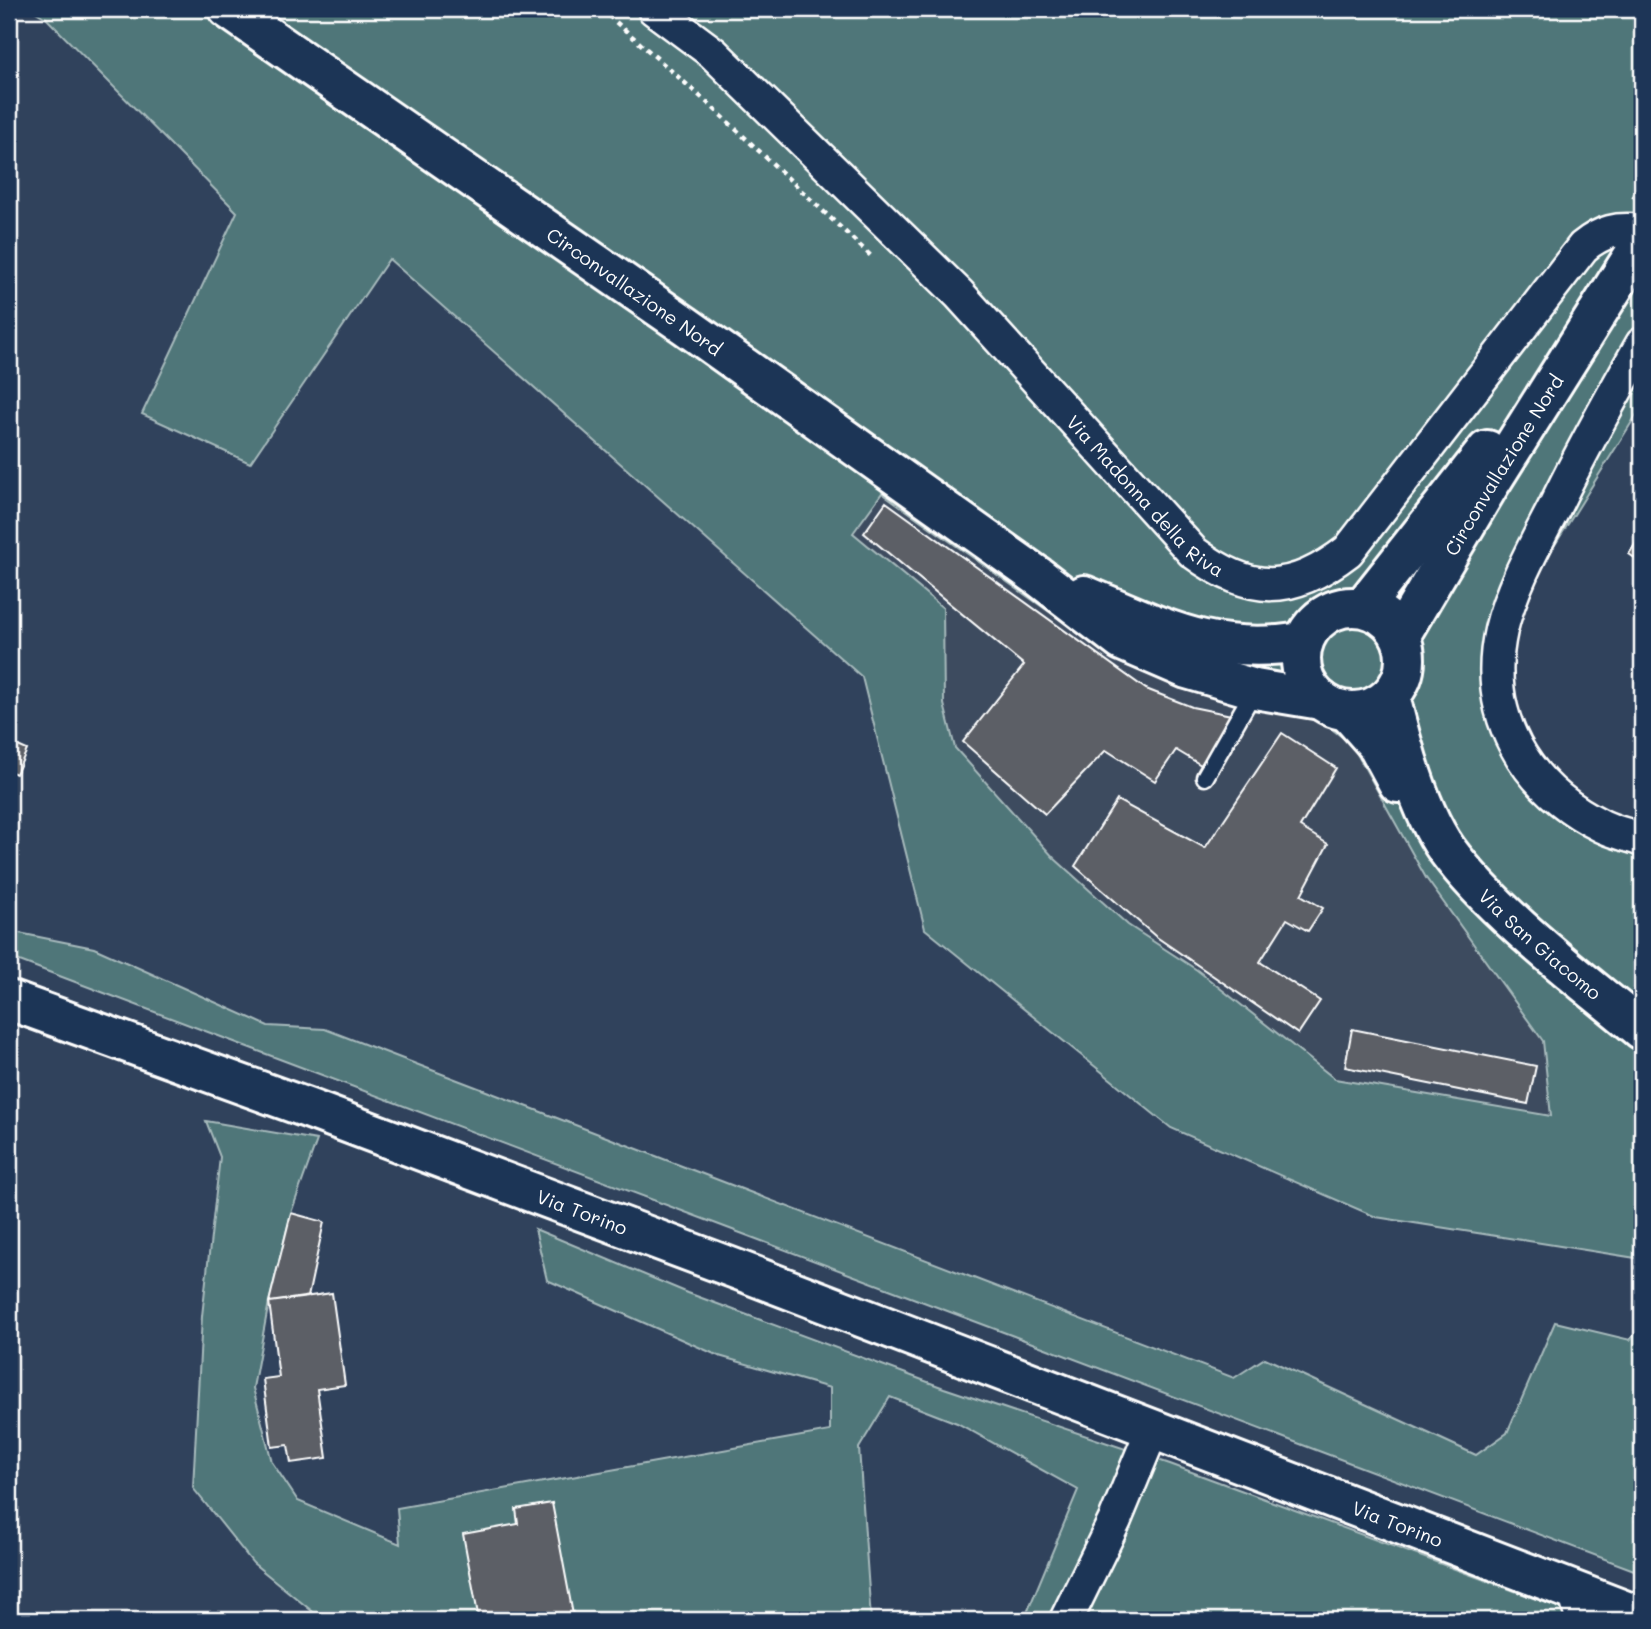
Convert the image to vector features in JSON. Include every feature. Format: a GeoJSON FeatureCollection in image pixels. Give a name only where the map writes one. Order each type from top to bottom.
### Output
{"type":"FeatureCollection","features":[{"type":"Feature","properties":{"kind":"main road","name":"Circonvallazione Nord"},"geometry":{"type":"LineString","coordinates":[[228,9],[686,326],[1040,577],[1122,641],[1187,670],[1255,689],[1334,705]]}},
{"type":"Feature","properties":{"kind":"main road","name":"Circonvallazione Nord"},"geometry":{"type":"LineString","coordinates":[[1400,636],[1606,296],[1642,242]]}},
{"type":"Feature","properties":{"kind":"main road","name":"Circonvallazione Nord"},"geometry":{"type":"LineString","coordinates":[[1363,607],[1606,296]]}},
{"type":"Feature","properties":{"kind":"main road","name":"Circonvallazione Nord"},"geometry":{"type":"LineString","coordinates":[[1040,577],[1193,640],[1238,646],[1296,643]]}},
{"type":"Feature","properties":{"kind":"main road"},"geometry":{"type":"LineString","coordinates":[[1348,607],[1363,607],[1391,622],[1400,636],[1405,652],[1405,668],[1399,683],[1390,696],[1362,710],[1334,705],[1310,688],[1303,674],[1296,643],[1320,617],[1348,607]]}},
{"type":"Feature","properties":{"kind":"main road","name":"Via San Giacomo"},"geometry":{"type":"LineString","coordinates":[[1390,696],[1411,775],[1446,848],[1517,922],[1642,1030]]}},
{"type":"Feature","properties":{"kind":"main road","name":"Via San Giacomo"},"geometry":{"type":"LineString","coordinates":[[1334,705],[1378,746],[1429,839],[1446,848]]}},
{"type":"Feature","properties":{"kind":"main road","name":"Via Torino"},"geometry":{"type":"LineString","coordinates":[[9,1000],[323,1114],[1153,1428],[1570,1604],[1642,1617]]}},
{"type":"Feature","properties":{"kind":"street","name":"Via Madonna della Riva"},"geometry":{"type":"LineString","coordinates":[[654,9],[713,53],[959,294],[1193,552],[1221,573],[1254,584],[1288,584],[1321,572],[1348,551],[1583,247],[1600,234],[1623,228],[1642,231]]}},
{"type":"Feature","properties":{"kind":"street"},"geometry":{"type":"LineString","coordinates":[[1642,344],[1593,428],[1526,564],[1502,629],[1496,667],[1500,708],[1511,743],[1533,774],[1567,803],[1602,826],[1642,840]]}},
{"type":"Feature","properties":{"kind":"street"},"geometry":{"type":"LineString","coordinates":[[1255,689],[1268,662],[1296,643]]}},
{"type":"Feature","properties":{"kind":"street"},"geometry":{"type":"LineString","coordinates":[[1066,1620],[1115,1520],[1153,1428]]}},
{"type":"Feature","properties":{"kind":"lane"},"geometry":{"type":"LineString","coordinates":[[1205,777],[1255,689]]}},
{"type":"Feature","properties":{"kind":"path"},"geometry":{"type":"LineString","coordinates":[[601,9],[709,104],[872,257]]}},
{"type":"Feature","properties":{"kind":"path"},"geometry":{"type":"LineString","coordinates":[[1635,1267],[1642,1268]]}},
{"type":"Feature","properties":{"kind":"shaded area"},"geometry":{"type":"Polygon","coordinates":[[[882,493],[1123,664],[1309,711],[1352,745],[1426,878],[1543,1041],[1551,1116],[1335,1079],[1197,970],[1128,925],[1054,858],[955,748],[944,704],[943,608],[853,533],[882,493]]]}},
{"type":"Feature","properties":{"kind":"green space"},"geometry":{"type":"Polygon","coordinates":[[[31,9],[1642,9],[1642,406],[1479,666],[1490,725],[1642,853],[1637,903],[1642,911],[1642,1259],[1376,1217],[1171,1128],[925,929],[862,677],[389,259],[250,463],[142,414],[237,212],[46,18],[31,9]],[[882,493],[853,533],[943,608],[944,704],[955,748],[1054,858],[1128,925],[1197,970],[1335,1079],[1551,1116],[1543,1041],[1426,878],[1352,745],[1309,711],[1229,701],[1123,664],[882,493]]]}},
{"type":"Feature","properties":{"kind":"green space"},"geometry":{"type":"Polygon","coordinates":[[[9,931],[94,948],[268,1026],[325,1029],[1234,1378],[1265,1358],[1476,1455],[1507,1433],[1555,1322],[1630,1340],[1642,1326],[1642,1510],[1635,1521],[1642,1524],[1642,1573],[9,957],[9,931]]]}},
{"type":"Feature","properties":{"kind":"green space"},"geometry":{"type":"Polygon","coordinates":[[[206,1121],[317,1140],[291,1213],[269,1302],[253,1388],[272,1462],[298,1501],[400,1544],[397,1508],[830,1431],[830,1388],[719,1356],[547,1280],[535,1229],[688,1293],[944,1388],[1170,1464],[1593,1620],[1024,1620],[1078,1490],[957,1423],[890,1397],[859,1448],[871,1620],[323,1620],[253,1563],[193,1488],[202,1316],[220,1157],[206,1121]]]}},
{"type":"Feature","properties":{"kind":"building"},"geometry":{"type":"Polygon","coordinates":[[[886,502],[1146,689],[1192,707],[1236,716],[1201,765],[1176,750],[1155,781],[1106,750],[1045,814],[963,742],[1024,665],[864,533],[886,502]]]}},
{"type":"Feature","properties":{"kind":"building"},"geometry":{"type":"Polygon","coordinates":[[[1642,533],[1642,563],[1629,554],[1642,533]]]}},
{"type":"Feature","properties":{"kind":"building"},"geometry":{"type":"Polygon","coordinates":[[[1282,733],[1336,768],[1300,827],[1328,844],[1301,895],[1323,908],[1308,931],[1287,919],[1260,962],[1320,1001],[1298,1034],[1155,936],[1075,866],[1117,800],[1205,848],[1282,733]]]}},
{"type":"Feature","properties":{"kind":"building"},"geometry":{"type":"Polygon","coordinates":[[[9,742],[27,750],[16,774],[9,771],[9,742]]]}},
{"type":"Feature","properties":{"kind":"building"},"geometry":{"type":"Polygon","coordinates":[[[1352,1029],[1536,1066],[1528,1104],[1345,1067],[1352,1029]]]}},
{"type":"Feature","properties":{"kind":"building"},"geometry":{"type":"Polygon","coordinates":[[[291,1213],[324,1222],[308,1297],[269,1302],[291,1213]]]}},
{"type":"Feature","properties":{"kind":"building"},"geometry":{"type":"Polygon","coordinates":[[[332,1293],[345,1385],[317,1389],[327,1458],[291,1463],[288,1445],[272,1447],[263,1379],[279,1377],[269,1302],[332,1293]]]}},
{"type":"Feature","properties":{"kind":"building"},"geometry":{"type":"Polygon","coordinates":[[[552,1503],[574,1620],[479,1620],[463,1534],[518,1524],[516,1509],[552,1503]]]}}]}
